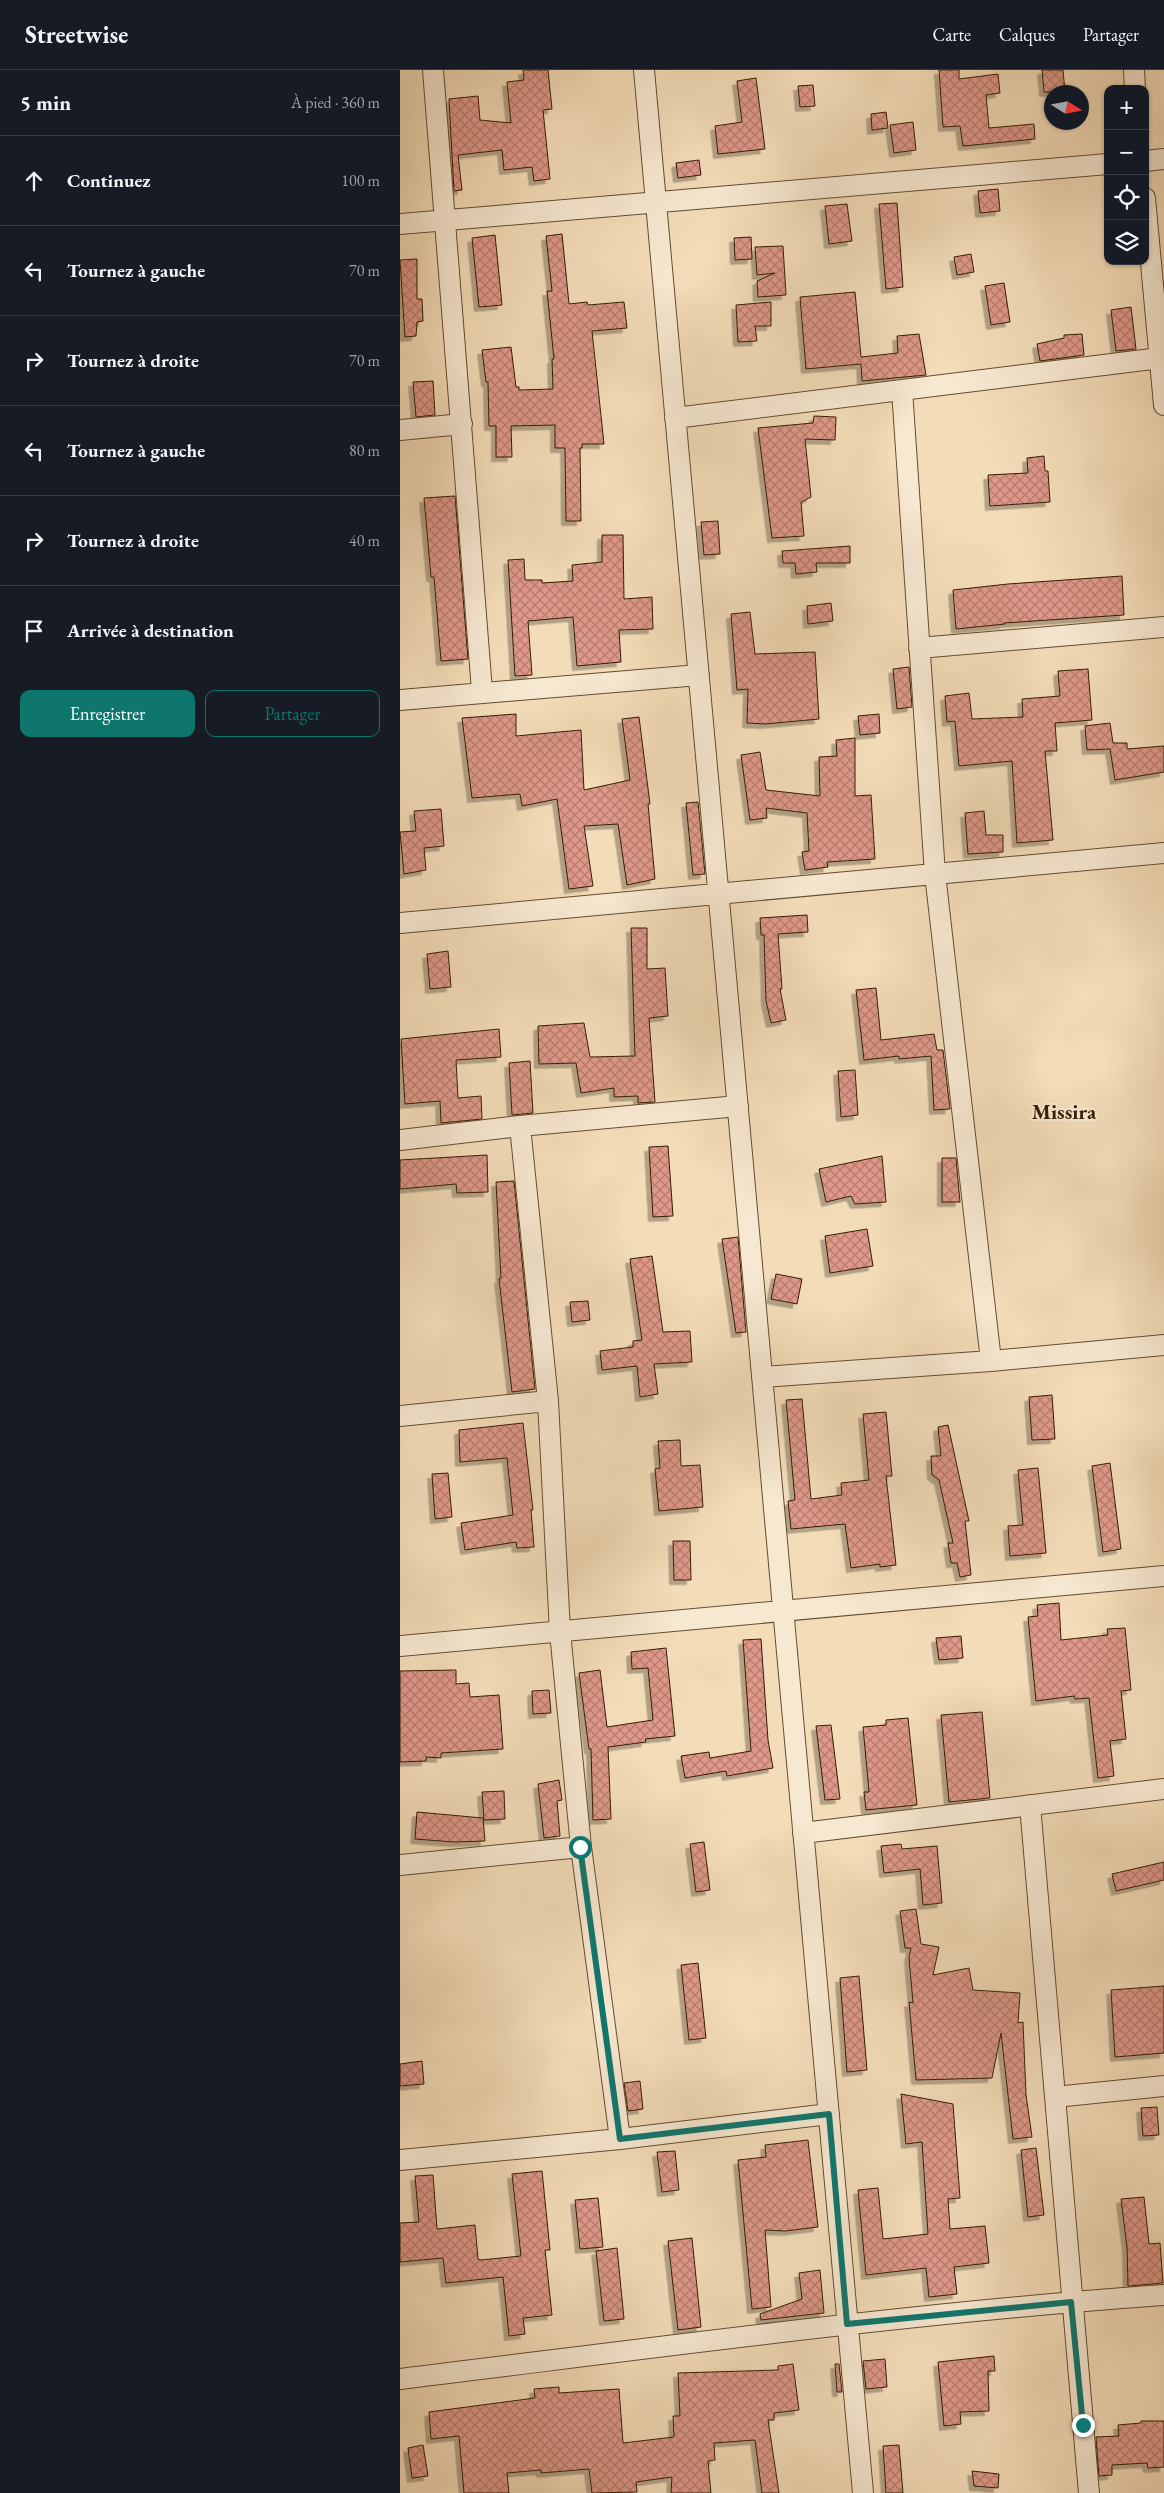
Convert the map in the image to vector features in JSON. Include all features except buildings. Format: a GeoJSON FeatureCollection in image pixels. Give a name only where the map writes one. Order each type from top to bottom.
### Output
{"type":"FeatureCollection","features":[{"type":"Feature","properties":{"kind":"street"},"geometry":{"type":"LineString","coordinates":[[432,70],[482,691]]}},
{"type":"Feature","properties":{"kind":"street"},"geometry":{"type":"LineString","coordinates":[[644,70],[863,2493]]}},
{"type":"Feature","properties":{"kind":"street"},"geometry":{"type":"LineString","coordinates":[[1134,70],[1136,85]]}},
{"type":"Feature","properties":{"kind":"street"},"geometry":{"type":"LineString","coordinates":[[1149,160],[1164,159]]}},
{"type":"Feature","properties":{"kind":"street"},"geometry":{"type":"LineString","coordinates":[[400,224],[1104,164]]}},
{"type":"Feature","properties":{"kind":"street"},"geometry":{"type":"LineString","coordinates":[[1147,220],[1164,405]]}},
{"type":"Feature","properties":{"kind":"street"},"geometry":{"type":"LineString","coordinates":[[675,418],[1160,358]]}},
{"type":"Feature","properties":{"kind":"street"},"geometry":{"type":"LineString","coordinates":[[902,390],[935,874],[991,1361]]}},
{"type":"Feature","properties":{"kind":"street"},"geometry":{"type":"LineString","coordinates":[[400,430],[462,424]]}},
{"type":"Feature","properties":{"kind":"street"},"geometry":{"type":"LineString","coordinates":[[919,648],[1164,627]]}},
{"type":"Feature","properties":{"kind":"street"},"geometry":{"type":"LineString","coordinates":[[400,700],[482,691],[699,675]]}},
{"type":"Feature","properties":{"kind":"street"},"geometry":{"type":"LineString","coordinates":[[400,923],[1164,853]]}},
{"type":"Feature","properties":{"kind":"street"},"geometry":{"type":"LineString","coordinates":[[400,1140],[520,1126],[738,1106]]}},
{"type":"Feature","properties":{"kind":"street"},"geometry":{"type":"LineString","coordinates":[[520,1126],[548,1401],[560,1632],[580,1847],[620,2139]]}},
{"type":"Feature","properties":{"kind":"street"},"geometry":{"type":"LineString","coordinates":[[762,1377],[991,1361],[1164,1345]]}},
{"type":"Feature","properties":{"kind":"street"},"geometry":{"type":"LineString","coordinates":[[400,1416],[548,1401]]}},
{"type":"Feature","properties":{"kind":"street"},"geometry":{"type":"LineString","coordinates":[[400,1646],[1164,1576]]}},
{"type":"Feature","properties":{"kind":"street"},"geometry":{"type":"LineString","coordinates":[[804,1833],[1164,1789]]}},
{"type":"Feature","properties":{"kind":"street"},"geometry":{"type":"LineString","coordinates":[[1030,1806],[1071,2302],[1089,2493]]}},
{"type":"Feature","properties":{"kind":"street"},"geometry":{"type":"LineString","coordinates":[[400,1865],[580,1847]]}},
{"type":"Feature","properties":{"kind":"street"},"geometry":{"type":"LineString","coordinates":[[1055,2097],[1164,2086]]}},
{"type":"Feature","properties":{"kind":"street"},"geometry":{"type":"LineString","coordinates":[[400,2160],[620,2139],[829,2114]]}},
{"type":"Feature","properties":{"kind":"street"},"geometry":{"type":"LineString","coordinates":[[400,2379],[847,2324],[1071,2302],[1164,2295]]}},
{"type":"Feature","properties":{"kind":"district","name":"Missira"},"geometry":{"type":"Point","coordinates":[1064,1112]}},
{"type":"Feature","properties":{"kind":"route"},"geometry":{"type":"LineString","coordinates":[[580,1847],[620,2139],[829,2114],[847,2324],[1071,2302],[1083,2425]]}}]}
